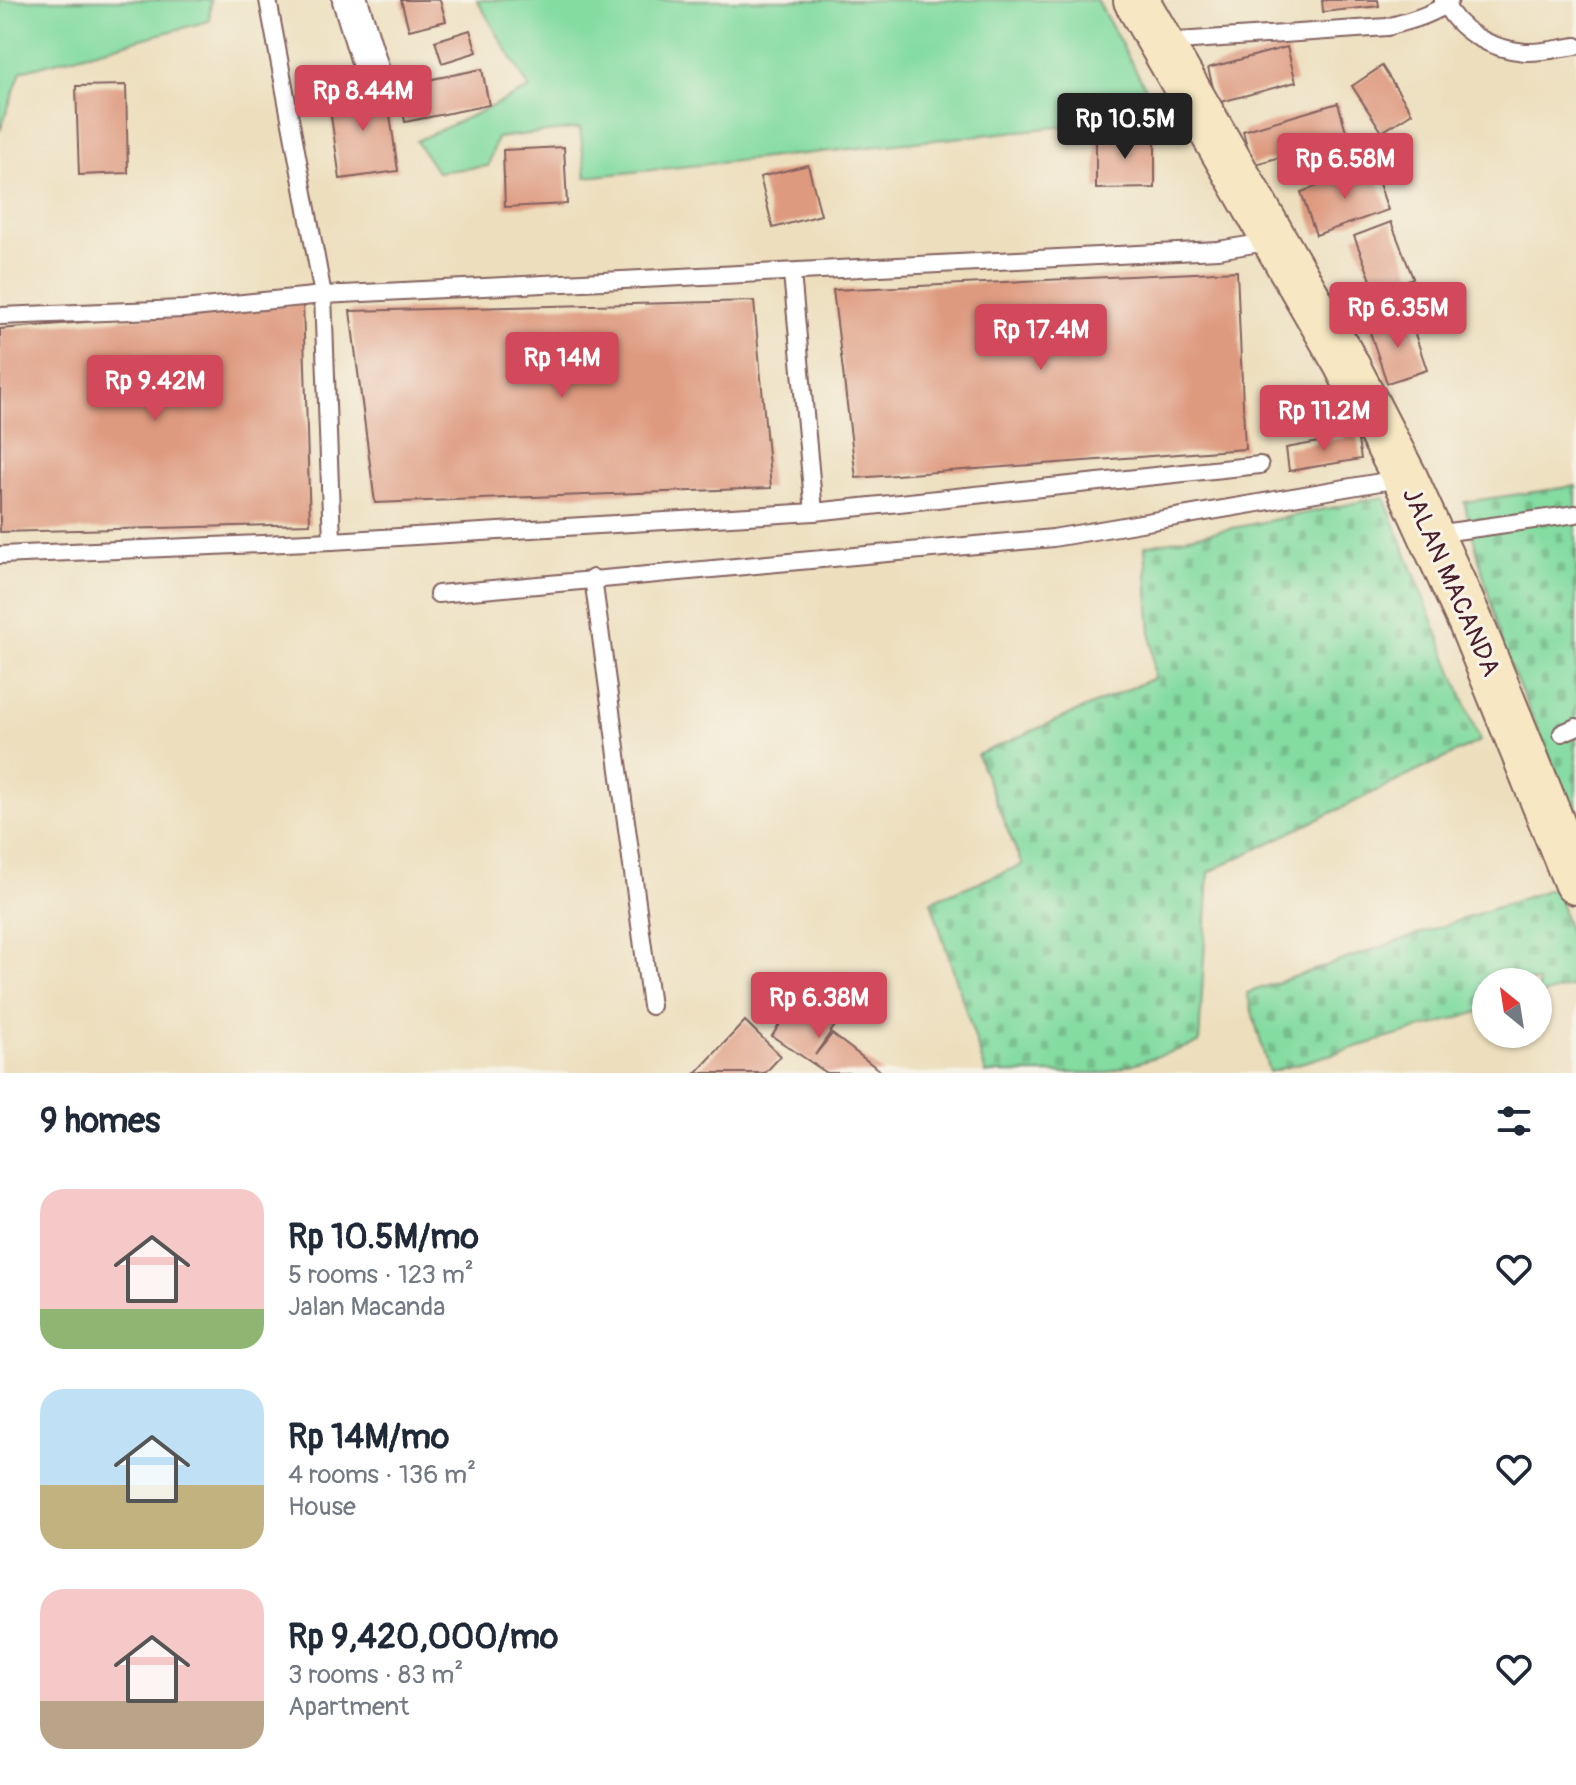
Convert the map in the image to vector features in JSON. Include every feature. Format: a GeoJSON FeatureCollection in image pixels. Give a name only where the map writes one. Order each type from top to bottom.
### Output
{"type":"FeatureCollection","features":[{"type":"Feature","properties":{"kind":"street"},"geometry":{"type":"LineString","coordinates":[[350,0],[375,81]]}},
{"type":"Feature","properties":{"kind":"street","name":"JALAN MACANDA"},"geometry":{"type":"LineString","coordinates":[[1136,0],[1345,362],[1405,478],[1476,637],[1576,882]]}},
{"type":"Feature","properties":{"kind":"lane"},"geometry":{"type":"LineString","coordinates":[[268,0],[323,295],[332,541]]}},
{"type":"Feature","properties":{"kind":"lane"},"geometry":{"type":"LineString","coordinates":[[1161,42],[1387,27],[1411,20],[1446,2],[1459,23],[1477,38],[1498,47],[1527,52],[1576,46]]}},
{"type":"Feature","properties":{"kind":"lane"},"geometry":{"type":"LineString","coordinates":[[0,316],[183,309],[323,295],[1218,250],[1274,241]]}},
{"type":"Feature","properties":{"kind":"lane"},"geometry":{"type":"LineString","coordinates":[[792,273],[814,512]]}},
{"type":"Feature","properties":{"kind":"lane"},"geometry":{"type":"LineString","coordinates":[[0,555],[332,541],[814,512],[1260,465]]}},
{"type":"Feature","properties":{"kind":"lane"},"geometry":{"type":"LineString","coordinates":[[438,594],[1053,538],[1405,478]]}},
{"type":"Feature","properties":{"kind":"lane"},"geometry":{"type":"LineString","coordinates":[[1432,534],[1576,514]]}},
{"type":"Feature","properties":{"kind":"lane"},"geometry":{"type":"LineString","coordinates":[[593,578],[651,1006]]}},
{"type":"Feature","properties":{"kind":"green space"},"geometry":{"type":"Polygon","coordinates":[[[0,0],[211,0],[209,21],[21,71],[0,131],[0,0]]]}},
{"type":"Feature","properties":{"kind":"green space"},"geometry":{"type":"Polygon","coordinates":[[[477,0],[1097,0],[1161,116],[586,177],[580,128],[497,138],[488,166],[437,172],[416,141],[530,89],[477,0]]]}},
{"type":"Feature","properties":{"kind":"green space"},"geometry":{"type":"Polygon","coordinates":[[[1576,486],[1576,817],[1504,652],[1464,502],[1576,486]]]}},
{"type":"Feature","properties":{"kind":"green space"},"geometry":{"type":"Polygon","coordinates":[[[1384,497],[1480,741],[1209,872],[1199,1043],[1105,1073],[986,1073],[931,901],[1022,865],[977,755],[1154,678],[1145,546],[1384,497]]]}},
{"type":"Feature","properties":{"kind":"green space"},"geometry":{"type":"Polygon","coordinates":[[[1556,887],[1576,957],[1576,985],[1552,992],[1552,968],[1472,968],[1472,1014],[1269,1072],[1247,993],[1556,887]]]}},
{"type":"Feature","properties":{"kind":"building"},"geometry":{"type":"Polygon","coordinates":[[[401,0],[440,0],[446,21],[409,30],[401,0]]]}},
{"type":"Feature","properties":{"kind":"building"},"geometry":{"type":"Polygon","coordinates":[[[1322,0],[1378,0],[1379,6],[1323,12],[1322,0]]]}},
{"type":"Feature","properties":{"kind":"building"},"geometry":{"type":"Polygon","coordinates":[[[470,30],[477,52],[442,63],[435,41],[470,30]]]}},
{"type":"Feature","properties":{"kind":"building"},"geometry":{"type":"Polygon","coordinates":[[[1287,47],[1296,82],[1217,103],[1208,68],[1287,47]]]}},
{"type":"Feature","properties":{"kind":"building"},"geometry":{"type":"Polygon","coordinates":[[[1382,66],[1412,113],[1382,132],[1352,86],[1382,66]]]}},
{"type":"Feature","properties":{"kind":"building"},"geometry":{"type":"Polygon","coordinates":[[[482,69],[489,105],[405,122],[398,86],[482,69]]]}},
{"type":"Feature","properties":{"kind":"building"},"geometry":{"type":"Polygon","coordinates":[[[126,85],[128,173],[79,175],[76,86],[126,85]]]}},
{"type":"Feature","properties":{"kind":"building"},"geometry":{"type":"Polygon","coordinates":[[[386,87],[398,171],[340,179],[328,95],[386,87]]]}},
{"type":"Feature","properties":{"kind":"building"},"geometry":{"type":"Polygon","coordinates":[[[1338,103],[1348,138],[1252,165],[1243,131],[1338,103]]]}},
{"type":"Feature","properties":{"kind":"building"},"geometry":{"type":"Polygon","coordinates":[[[1096,133],[1155,133],[1155,188],[1096,189],[1096,133]]]}},
{"type":"Feature","properties":{"kind":"building"},"geometry":{"type":"Polygon","coordinates":[[[564,147],[567,204],[505,207],[503,150],[564,147]]]}},
{"type":"Feature","properties":{"kind":"building"},"geometry":{"type":"Polygon","coordinates":[[[808,165],[821,215],[773,228],[760,177],[808,165]]]}},
{"type":"Feature","properties":{"kind":"building"},"geometry":{"type":"Polygon","coordinates":[[[1373,166],[1388,210],[1316,235],[1301,192],[1373,166]]]}},
{"type":"Feature","properties":{"kind":"building"},"geometry":{"type":"Polygon","coordinates":[[[1391,222],[1413,278],[1376,293],[1354,236],[1391,222]]]}},
{"type":"Feature","properties":{"kind":"building"},"geometry":{"type":"Polygon","coordinates":[[[1237,271],[1245,449],[856,478],[833,290],[1237,271]]]}},
{"type":"Feature","properties":{"kind":"building"},"geometry":{"type":"Polygon","coordinates":[[[754,301],[771,488],[375,503],[350,311],[754,301]]]}},
{"type":"Feature","properties":{"kind":"building"},"geometry":{"type":"Polygon","coordinates":[[[303,304],[310,524],[0,532],[0,329],[303,304]]]}},
{"type":"Feature","properties":{"kind":"building"},"geometry":{"type":"Polygon","coordinates":[[[1409,316],[1427,370],[1387,383],[1369,329],[1409,316]]]}},
{"type":"Feature","properties":{"kind":"building"},"geometry":{"type":"Polygon","coordinates":[[[1357,435],[1361,459],[1289,471],[1286,448],[1357,435]]]}},
{"type":"Feature","properties":{"kind":"building"},"geometry":{"type":"Polygon","coordinates":[[[799,995],[838,1021],[815,1055],[832,1034],[883,1073],[827,1073],[772,1036],[799,995]]]}},
{"type":"Feature","properties":{"kind":"building"},"geometry":{"type":"Polygon","coordinates":[[[745,1021],[781,1056],[765,1073],[696,1073],[745,1021]]]}}]}
